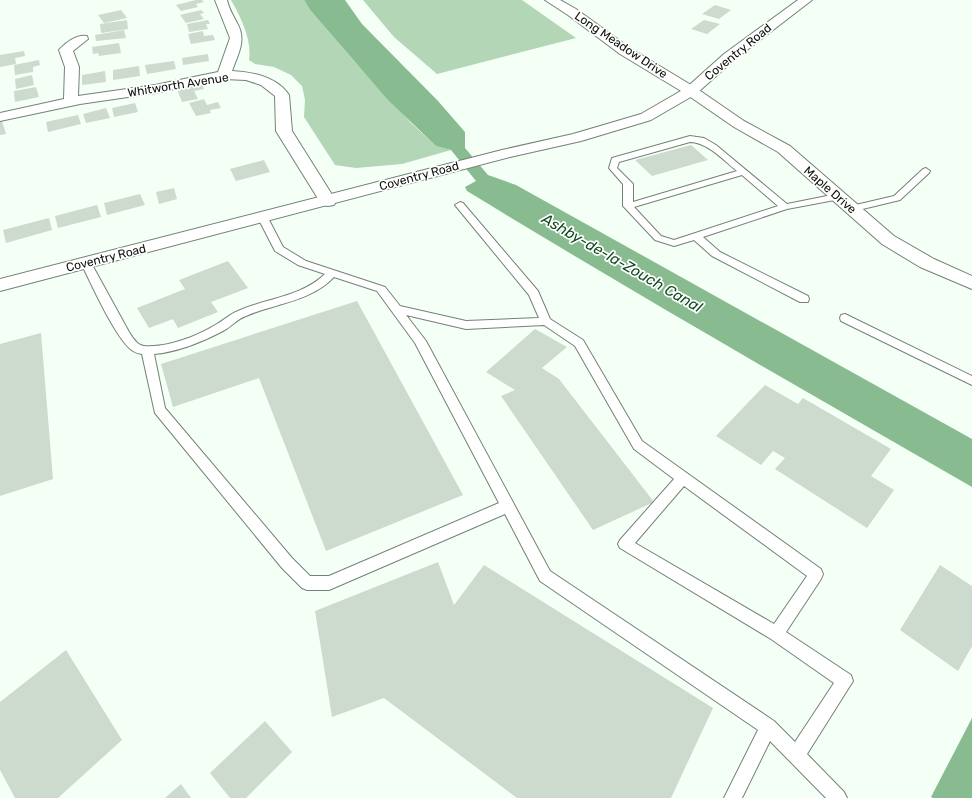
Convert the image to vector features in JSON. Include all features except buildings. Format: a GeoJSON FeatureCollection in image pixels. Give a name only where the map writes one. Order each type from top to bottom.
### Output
{"type":"FeatureCollection","features":[{"type":"Feature","properties":{"kind":"street"},"geometry":{"type":"LineString","coordinates":[[221,0],[222,8],[236,38],[224,74]]}},
{"type":"Feature","properties":{"kind":"street","name":"Long Meadow Drive"},"geometry":{"type":"LineString","coordinates":[[551,0],[572,12],[625,51],[691,91]]}},
{"type":"Feature","properties":{"kind":"street","name":"Coventry Road"},"geometry":{"type":"LineString","coordinates":[[0,285],[263,218],[508,153],[576,138],[646,117],[691,91],[729,57],[806,0]]}},
{"type":"Feature","properties":{"kind":"street"},"geometry":{"type":"LineString","coordinates":[[66,50],[82,39]]}},
{"type":"Feature","properties":{"kind":"street"},"geometry":{"type":"LineString","coordinates":[[52,46],[66,50]]}},
{"type":"Feature","properties":{"kind":"street"},"geometry":{"type":"LineString","coordinates":[[66,50],[72,67],[71,101]]}},
{"type":"Feature","properties":{"kind":"street","name":"Whitworth Avenue"},"geometry":{"type":"LineString","coordinates":[[0,117],[71,101],[155,89],[224,74],[247,76],[266,82],[282,95],[284,131],[328,201]]}},
{"type":"Feature","properties":{"kind":"street","name":"Maple Drive"},"geometry":{"type":"LineString","coordinates":[[691,91],[740,124],[784,150],[850,209],[888,240],[927,262],[972,284]]}},
{"type":"Feature","properties":{"kind":"lane"},"geometry":{"type":"LineString","coordinates":[[785,206],[714,147],[701,140],[690,139],[615,160],[613,168],[628,184],[628,206],[658,238],[674,243],[785,206],[837,197]]}},
{"type":"Feature","properties":{"kind":"lane"},"geometry":{"type":"LineString","coordinates":[[850,209],[897,198],[926,171]]}},
{"type":"Feature","properties":{"kind":"lane"},"geometry":{"type":"LineString","coordinates":[[628,206],[744,172]]}},
{"type":"Feature","properties":{"kind":"lane"},"geometry":{"type":"LineString","coordinates":[[460,205],[534,294],[546,321],[579,343],[638,445],[816,574],[776,634]]}},
{"type":"Feature","properties":{"kind":"lane"},"geometry":{"type":"LineString","coordinates":[[263,218],[279,249],[302,263],[381,289],[420,341],[545,576],[768,727],[838,798]]}},
{"type":"Feature","properties":{"kind":"lane"},"geometry":{"type":"LineString","coordinates":[[696,236],[716,254],[804,299]]}},
{"type":"Feature","properties":{"kind":"lane"},"geometry":{"type":"LineString","coordinates":[[86,263],[126,336],[138,349],[147,350],[158,350],[192,340],[220,328],[240,314],[301,294],[324,283],[332,273]]}},
{"type":"Feature","properties":{"kind":"lane"},"geometry":{"type":"LineString","coordinates":[[396,309],[466,325],[546,321]]}},
{"type":"Feature","properties":{"kind":"lane"},"geometry":{"type":"LineString","coordinates":[[845,318],[972,381]]}},
{"type":"Feature","properties":{"kind":"lane"},"geometry":{"type":"LineString","coordinates":[[147,350],[159,410],[287,563],[307,584],[329,583],[508,506]]}},
{"type":"Feature","properties":{"kind":"lane"},"geometry":{"type":"LineString","coordinates":[[683,478],[625,544],[776,634],[845,681],[796,755]]}},
{"type":"Feature","properties":{"kind":"lane"},"geometry":{"type":"LineString","coordinates":[[733,798],[768,727]]}},
{"type":"Feature","properties":{"kind":"shaded area"},"geometry":{"type":"Polygon","coordinates":[[[231,0],[304,0],[310,10],[354,61],[411,123],[436,146],[451,150],[402,164],[356,168],[335,165],[304,117],[305,100],[302,86],[291,75],[274,67],[255,64],[249,60],[249,44],[245,29],[231,0]]]}},
{"type":"Feature","properties":{"kind":"shaded area"},"geometry":{"type":"Polygon","coordinates":[[[363,0],[522,0],[576,38],[437,74],[394,37],[363,0]]]}},
{"type":"Feature","properties":{"kind":"water","name":"Ashby-de-la-Zouch Canal"},"geometry":{"type":"Polygon","coordinates":[[[304,0],[345,0],[362,24],[438,101],[465,132],[465,148],[488,175],[516,185],[972,439],[972,487],[782,378],[467,191],[465,187],[476,181],[451,150],[436,146],[388,100],[310,10],[304,0]]]}},
{"type":"Feature","properties":{"kind":"water"},"geometry":{"type":"Polygon","coordinates":[[[972,718],[972,798],[931,797],[972,718]]]}}]}
